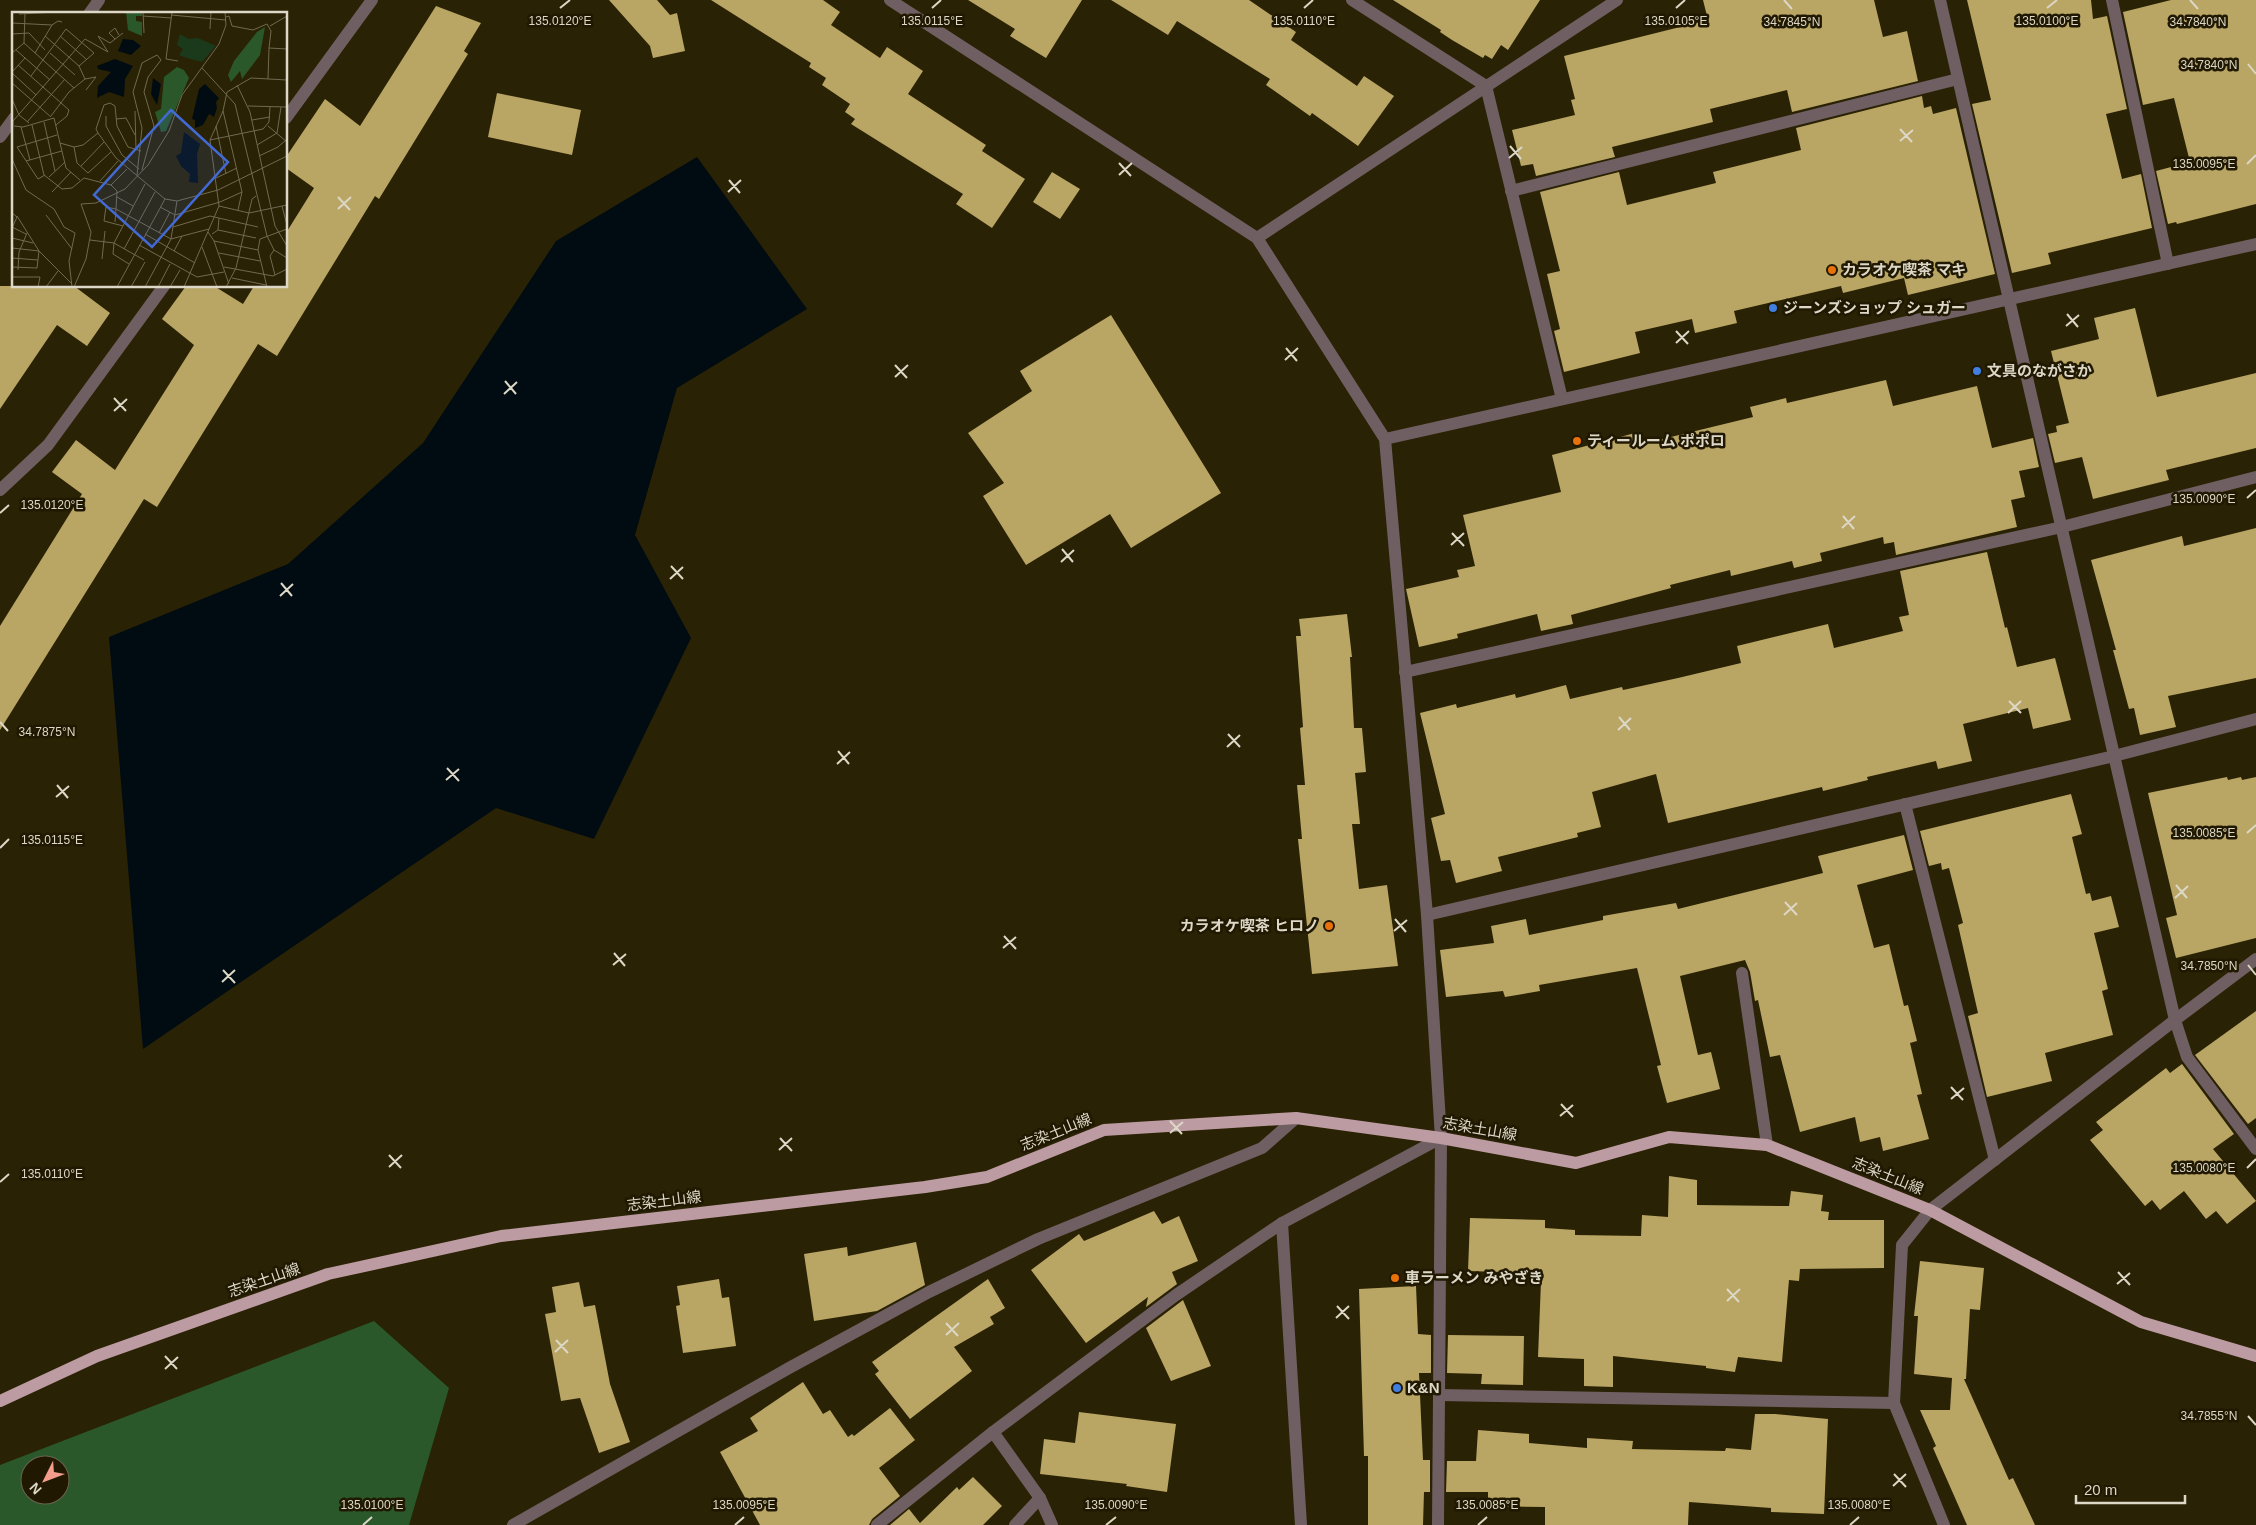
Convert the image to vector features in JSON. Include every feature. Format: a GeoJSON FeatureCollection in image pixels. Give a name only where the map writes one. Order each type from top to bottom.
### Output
{"type":"FeatureCollection","features":[{"type":"Feature","properties":{"kind":"main road","name":"志染土山線"},"geometry":{"type":"LineString","coordinates":[[0,1401],[97,1356],[328,1274],[501,1236],[925,1187],[987,1177],[1104,1130],[1296,1118],[1441,1138],[1576,1163],[1669,1137],[1767,1145],[1930,1210],[2141,1322],[2256,1356]]}},
{"type":"Feature","properties":{"kind":"street"},"geometry":{"type":"LineString","coordinates":[[90,12],[99,0]]}},
{"type":"Feature","properties":{"kind":"street"},"geometry":{"type":"LineString","coordinates":[[288,115],[372,0]]}},
{"type":"Feature","properties":{"kind":"street"},"geometry":{"type":"LineString","coordinates":[[890,0],[1257,238],[1384,438],[1427,915],[1441,1138],[1438,1525]]}},
{"type":"Feature","properties":{"kind":"street"},"geometry":{"type":"LineString","coordinates":[[1352,0],[1486,86],[1562,399]]}},
{"type":"Feature","properties":{"kind":"street"},"geometry":{"type":"LineString","coordinates":[[1257,238],[1616,0]]}},
{"type":"Feature","properties":{"kind":"street"},"geometry":{"type":"LineString","coordinates":[[1940,0],[2175,1020],[2187,1057],[2256,1149]]}},
{"type":"Feature","properties":{"kind":"street"},"geometry":{"type":"LineString","coordinates":[[2112,0],[2168,264]]}},
{"type":"Feature","properties":{"kind":"street"},"geometry":{"type":"LineString","coordinates":[[1511,191],[1958,79]]}},
{"type":"Feature","properties":{"kind":"street"},"geometry":{"type":"LineString","coordinates":[[0,137],[12,121]]}},
{"type":"Feature","properties":{"kind":"street"},"geometry":{"type":"LineString","coordinates":[[1384,438],[2256,244]]}},
{"type":"Feature","properties":{"kind":"street"},"geometry":{"type":"LineString","coordinates":[[0,490],[48,445],[163,288]]}},
{"type":"Feature","properties":{"kind":"street"},"geometry":{"type":"LineString","coordinates":[[1405,672],[2062,527],[2256,477]]}},
{"type":"Feature","properties":{"kind":"street"},"geometry":{"type":"LineString","coordinates":[[1427,915],[2114,756],[2256,719]]}},
{"type":"Feature","properties":{"kind":"street"},"geometry":{"type":"LineString","coordinates":[[1905,804],[1995,1160]]}},
{"type":"Feature","properties":{"kind":"street"},"geometry":{"type":"LineString","coordinates":[[1944,1525],[1894,1403],[1902,1245],[1930,1210],[2256,959]]}},
{"type":"Feature","properties":{"kind":"street"},"geometry":{"type":"LineString","coordinates":[[1742,973],[1767,1145]]}},
{"type":"Feature","properties":{"kind":"street"},"geometry":{"type":"LineString","coordinates":[[512,1525],[789,1368],[930,1292],[1038,1239],[1262,1148],[1296,1118]]}},
{"type":"Feature","properties":{"kind":"street"},"geometry":{"type":"LineString","coordinates":[[877,1525],[993,1432],[1176,1295],[1282,1223],[1441,1138]]}},
{"type":"Feature","properties":{"kind":"street"},"geometry":{"type":"LineString","coordinates":[[1282,1223],[1301,1525]]}},
{"type":"Feature","properties":{"kind":"street"},"geometry":{"type":"LineString","coordinates":[[1439,1395],[1894,1403]]}},
{"type":"Feature","properties":{"kind":"street"},"geometry":{"type":"LineString","coordinates":[[993,1432],[1040,1498],[1052,1525]]}},
{"type":"Feature","properties":{"kind":"street"},"geometry":{"type":"LineString","coordinates":[[1015,1525],[1040,1498]]}},
{"type":"Feature","properties":{"kind":"green space"},"geometry":{"type":"Polygon","coordinates":[[[374,1321],[449,1388],[409,1525],[0,1525],[0,1465],[20,1457],[20,1505],[70,1505],[70,1455],[26,1455],[374,1321]]]}},
{"type":"Feature","properties":{"kind":"shaded area"},"geometry":{"type":"Polygon","coordinates":[[[697,157],[807,309],[677,388],[635,535],[691,638],[594,839],[496,808],[143,1049],[109,637],[288,564],[423,443],[556,241],[697,157]]]}},
{"type":"Feature","properties":{"kind":"building"},"geometry":{"type":"Polygon","coordinates":[[[609,0],[657,0],[670,15],[677,13],[685,51],[653,58],[650,46],[609,0]]]}},
{"type":"Feature","properties":{"kind":"building"},"geometry":{"type":"Polygon","coordinates":[[[711,0],[823,0],[840,12],[831,25],[880,58],[887,47],[923,71],[908,94],[986,145],[982,151],[1025,179],[992,228],[956,204],[963,194],[851,124],[855,119],[845,112],[850,104],[822,85],[826,78],[809,67],[811,63],[711,0]]]}},
{"type":"Feature","properties":{"kind":"building"},"geometry":{"type":"Polygon","coordinates":[[[968,0],[1082,0],[1046,58],[1010,36],[1015,29],[968,0]]]}},
{"type":"Feature","properties":{"kind":"building"},"geometry":{"type":"Polygon","coordinates":[[[1111,0],[1249,0],[1296,32],[1291,40],[1357,86],[1364,76],[1394,96],[1358,146],[1312,113],[1310,116],[1266,85],[1270,79],[1177,21],[1168,35],[1111,0]]]}},
{"type":"Feature","properties":{"kind":"building"},"geometry":{"type":"Polygon","coordinates":[[[1393,0],[1540,0],[1508,50],[1501,45],[1492,59],[1485,55],[1483,58],[1452,40],[1440,32],[1441,30],[1393,0]]]}},
{"type":"Feature","properties":{"kind":"building"},"geometry":{"type":"Polygon","coordinates":[[[1703,0],[1874,0],[1883,37],[1907,31],[1918,81],[1792,112],[1787,90],[1710,109],[1713,122],[1612,147],[1615,157],[1536,176],[1533,164],[1521,166],[1512,130],[1575,115],[1571,100],[1575,99],[1564,56],[1708,20],[1703,0]]]}},
{"type":"Feature","properties":{"kind":"building"},"geometry":{"type":"Polygon","coordinates":[[[1967,0],[2091,0],[2093,19],[2107,16],[2127,109],[2106,114],[2122,179],[2141,174],[2152,228],[2048,253],[2051,264],[2012,273],[1972,104],[1991,100],[1967,0]]]}},
{"type":"Feature","properties":{"kind":"building"},"geometry":{"type":"Polygon","coordinates":[[[2171,0],[2256,0],[2256,204],[2177,224],[2176,222],[2168,224],[2156,171],[2190,162],[2174,98],[2143,105],[2123,12],[2171,0]]]}},
{"type":"Feature","properties":{"kind":"building"},"geometry":{"type":"Polygon","coordinates":[[[436,6],[481,23],[464,51],[468,54],[379,199],[375,196],[277,356],[258,344],[157,507],[144,499],[0,730],[0,626],[82,494],[52,472],[76,440],[115,470],[194,345],[162,319],[185,288],[217,288],[243,304],[253,288],[288,288],[288,230],[314,188],[288,169],[288,154],[325,99],[360,126],[436,6]]]}},
{"type":"Feature","properties":{"kind":"building"},"geometry":{"type":"Polygon","coordinates":[[[497,93],[581,110],[572,155],[488,137],[497,93]]]}},
{"type":"Feature","properties":{"kind":"building"},"geometry":{"type":"Polygon","coordinates":[[[1922,96],[1924,108],[1931,106],[1933,114],[1956,108],[1995,274],[1908,295],[1904,278],[1843,293],[1841,286],[1734,311],[1737,323],[1695,333],[1692,319],[1635,332],[1640,353],[1564,372],[1554,331],[1560,329],[1547,274],[1560,271],[1540,192],[1619,172],[1627,205],[1716,183],[1713,172],[1801,150],[1796,128],[1922,96]]]}},
{"type":"Feature","properties":{"kind":"building"},"geometry":{"type":"Polygon","coordinates":[[[1052,172],[1080,189],[1060,219],[1033,202],[1052,172]]]}},
{"type":"Feature","properties":{"kind":"building"},"geometry":{"type":"Polygon","coordinates":[[[0,286],[12,286],[12,288],[77,288],[110,313],[87,346],[57,325],[0,409],[0,286]]]}},
{"type":"Feature","properties":{"kind":"building"},"geometry":{"type":"Polygon","coordinates":[[[2135,308],[2157,397],[2256,373],[2256,448],[2166,470],[2169,480],[2093,499],[2082,457],[2055,463],[2048,434],[2057,432],[2056,426],[2069,423],[2051,351],[2099,339],[2094,318],[2135,308]]]}},
{"type":"Feature","properties":{"kind":"building"},"geometry":{"type":"Polygon","coordinates":[[[1111,315],[1221,493],[1131,548],[1110,514],[1026,565],[983,496],[1004,483],[968,433],[1032,391],[1020,371],[1111,315]]]}},
{"type":"Feature","properties":{"kind":"building"},"geometry":{"type":"Polygon","coordinates":[[[1886,380],[1893,406],[1977,386],[1992,448],[2033,438],[2039,467],[2019,471],[2025,497],[2011,500],[2017,527],[1896,555],[1894,542],[1884,544],[1883,537],[1820,553],[1822,561],[1794,568],[1792,561],[1731,576],[1730,570],[1670,585],[1671,588],[1571,615],[1573,624],[1541,631],[1537,614],[1457,634],[1458,638],[1419,647],[1406,589],[1459,577],[1457,570],[1475,566],[1463,515],[1561,492],[1552,455],[1635,433],[1638,445],[1753,417],[1750,407],[1786,398],[1787,403],[1886,380]]]}},
{"type":"Feature","properties":{"kind":"building"},"geometry":{"type":"Polygon","coordinates":[[[2256,528],[2256,678],[2168,696],[2176,727],[2140,735],[2134,708],[2129,709],[2113,650],[2116,650],[2091,560],[2182,536],[2184,546],[2256,528]]]}},
{"type":"Feature","properties":{"kind":"building"},"geometry":{"type":"Polygon","coordinates":[[[1987,552],[2005,628],[2007,627],[2017,667],[2055,658],[2071,720],[2033,729],[2028,708],[1963,724],[1972,761],[1938,769],[1936,761],[1867,777],[1868,780],[1823,791],[1822,787],[1668,823],[1656,774],[1592,792],[1601,827],[1577,833],[1578,837],[1498,857],[1502,871],[1456,883],[1450,860],[1441,861],[1431,818],[1445,814],[1420,713],[1456,704],[1457,708],[1515,694],[1516,698],[1566,685],[1570,699],[1622,687],[1623,690],[1741,663],[1737,646],[1828,624],[1834,648],[1903,631],[1899,617],[1909,615],[1900,571],[1987,552]]]}},
{"type":"Feature","properties":{"kind":"building"},"geometry":{"type":"Polygon","coordinates":[[[1347,614],[1352,657],[1350,657],[1354,728],[1362,728],[1366,772],[1355,773],[1360,824],[1352,824],[1359,889],[1387,885],[1398,966],[1312,974],[1298,839],[1302,839],[1297,785],[1305,785],[1300,728],[1303,727],[1296,636],[1301,636],[1299,619],[1347,614]]]}},
{"type":"Feature","properties":{"kind":"building"},"geometry":{"type":"Polygon","coordinates":[[[2227,777],[2228,780],[2241,777],[2242,780],[2256,777],[2256,938],[2176,958],[2166,918],[2177,915],[2148,793],[2227,777]]]}},
{"type":"Feature","properties":{"kind":"building"},"geometry":{"type":"Polygon","coordinates":[[[2071,794],[2082,834],[2072,837],[2086,894],[2090,893],[2092,901],[2111,896],[2119,927],[2094,933],[2108,989],[2102,991],[2113,1035],[2045,1053],[2052,1081],[1987,1097],[1968,1016],[1978,1013],[1958,925],[1963,923],[1949,868],[1942,870],[1941,863],[1929,866],[1920,831],[2071,794]]]}},
{"type":"Feature","properties":{"kind":"building"},"geometry":{"type":"Polygon","coordinates":[[[1904,835],[1913,870],[1857,885],[1874,948],[1889,944],[1904,1006],[1908,1005],[1917,1041],[1910,1043],[1922,1094],[1917,1095],[1929,1139],[1883,1151],[1880,1137],[1860,1142],[1855,1117],[1800,1132],[1780,1055],[1770,1057],[1758,1000],[1755,1001],[1750,972],[1745,960],[1680,976],[1698,1055],[1711,1052],[1720,1089],[1667,1103],[1657,1066],[1661,1065],[1637,968],[1539,985],[1540,991],[1505,997],[1503,991],[1446,997],[1440,950],[1494,943],[1491,926],[1526,919],[1529,935],[1603,920],[1603,916],[1676,903],[1678,909],[1823,873],[1818,856],[1904,835]]]}},
{"type":"Feature","properties":{"kind":"building"},"geometry":{"type":"Polygon","coordinates":[[[2256,1011],[2256,1118],[2248,1124],[2195,1055],[2256,1011]]]}},
{"type":"Feature","properties":{"kind":"building"},"geometry":{"type":"Polygon","coordinates":[[[2182,1064],[2234,1134],[2213,1149],[2256,1201],[2227,1224],[2216,1211],[2206,1219],[2184,1191],[2160,1210],[2152,1200],[2145,1206],[2090,1140],[2103,1130],[2096,1122],[2166,1068],[2170,1073],[2182,1064]]]}},
{"type":"Feature","properties":{"kind":"building"},"geometry":{"type":"Polygon","coordinates":[[[1669,1176],[1697,1180],[1697,1205],[1789,1206],[1791,1191],[1823,1195],[1821,1211],[1829,1212],[1828,1220],[1884,1220],[1884,1268],[1800,1269],[1799,1281],[1789,1280],[1782,1362],[1738,1357],[1735,1372],[1706,1368],[1706,1366],[1613,1356],[1613,1387],[1584,1386],[1584,1359],[1538,1357],[1541,1281],[1533,1281],[1534,1273],[1468,1271],[1470,1218],[1545,1220],[1545,1228],[1575,1230],[1575,1235],[1641,1236],[1642,1215],[1668,1217],[1669,1176]]]}},
{"type":"Feature","properties":{"kind":"building"},"geometry":{"type":"Polygon","coordinates":[[[1154,1211],[1162,1224],[1179,1216],[1198,1261],[1172,1272],[1177,1284],[1146,1307],[1148,1297],[1086,1343],[1031,1270],[1079,1234],[1084,1241],[1154,1211]]]}},
{"type":"Feature","properties":{"kind":"building"},"geometry":{"type":"Polygon","coordinates":[[[916,1242],[925,1285],[877,1311],[814,1321],[804,1254],[847,1247],[848,1256],[916,1242]]]}},
{"type":"Feature","properties":{"kind":"building"},"geometry":{"type":"Polygon","coordinates":[[[1920,1261],[1984,1268],[1980,1310],[1970,1309],[1966,1379],[1964,1379],[2009,1480],[2013,1478],[2035,1525],[1967,1525],[1933,1448],[1936,1446],[1920,1410],[1950,1410],[1952,1378],[1914,1374],[1918,1316],[1914,1316],[1920,1261]]]}},
{"type":"Feature","properties":{"kind":"building"},"geometry":{"type":"Polygon","coordinates":[[[719,1279],[722,1298],[729,1297],[736,1346],[683,1353],[676,1306],[680,1305],[677,1286],[719,1279]]]}},
{"type":"Feature","properties":{"kind":"building"},"geometry":{"type":"Polygon","coordinates":[[[988,1279],[1005,1308],[990,1317],[994,1324],[954,1347],[972,1371],[910,1419],[875,1374],[879,1371],[872,1362],[988,1279]]]}},
{"type":"Feature","properties":{"kind":"building"},"geometry":{"type":"Polygon","coordinates":[[[579,1282],[584,1307],[595,1305],[610,1384],[630,1442],[599,1453],[580,1398],[561,1401],[545,1314],[556,1312],[552,1287],[579,1282]]]}},
{"type":"Feature","properties":{"kind":"building"},"geometry":{"type":"Polygon","coordinates":[[[1416,1286],[1418,1334],[1431,1335],[1431,1373],[1419,1373],[1423,1460],[1430,1460],[1430,1492],[1424,1492],[1423,1525],[1368,1525],[1368,1456],[1364,1456],[1359,1289],[1416,1286]]]}},
{"type":"Feature","properties":{"kind":"building"},"geometry":{"type":"Polygon","coordinates":[[[1183,1300],[1211,1366],[1171,1381],[1146,1328],[1183,1300]]]}},
{"type":"Feature","properties":{"kind":"building"},"geometry":{"type":"Polygon","coordinates":[[[1448,1335],[1524,1336],[1523,1385],[1481,1384],[1482,1374],[1447,1373],[1448,1335]]]}},
{"type":"Feature","properties":{"kind":"building"},"geometry":{"type":"Polygon","coordinates":[[[803,1382],[823,1414],[830,1410],[848,1437],[852,1434],[854,1436],[890,1408],[915,1440],[879,1468],[900,1496],[872,1519],[869,1525],[760,1525],[720,1452],[758,1431],[750,1418],[803,1382]]]}},
{"type":"Feature","properties":{"kind":"building"},"geometry":{"type":"Polygon","coordinates":[[[1079,1412],[1176,1424],[1167,1492],[1126,1486],[1127,1484],[1040,1474],[1044,1439],[1075,1443],[1079,1412]]]}},
{"type":"Feature","properties":{"kind":"building"},"geometry":{"type":"Polygon","coordinates":[[[1755,1414],[1828,1419],[1824,1514],[1771,1512],[1771,1508],[1689,1502],[1688,1525],[1545,1525],[1545,1507],[1488,1506],[1488,1492],[1446,1492],[1447,1461],[1476,1461],[1478,1430],[1529,1434],[1529,1443],[1587,1448],[1587,1438],[1633,1441],[1632,1449],[1725,1451],[1726,1448],[1751,1450],[1755,1414]]]}},
{"type":"Feature","properties":{"kind":"building"},"geometry":{"type":"Polygon","coordinates":[[[973,1477],[1002,1506],[983,1525],[890,1525],[909,1509],[920,1523],[957,1487],[959,1490],[973,1477]]]}},
{"type":"Feature","properties":{"kind":"place","name":"カラオケ喫茶 マキ"},"geometry":{"type":"Point","coordinates":[1832,270]}},
{"type":"Feature","properties":{"kind":"place","name":"ジーンズショップ シュガー"},"geometry":{"type":"Point","coordinates":[1773,308]}},
{"type":"Feature","properties":{"kind":"place","name":"文具のながさか"},"geometry":{"type":"Point","coordinates":[1977,371]}},
{"type":"Feature","properties":{"kind":"place","name":"ティールーム ポポロ"},"geometry":{"type":"Point","coordinates":[1577,441]}},
{"type":"Feature","properties":{"kind":"place","name":"カラオケ喫茶 ヒロノ"},"geometry":{"type":"Point","coordinates":[1329,926]}},
{"type":"Feature","properties":{"kind":"place","name":"車ラーメン みやざき"},"geometry":{"type":"Point","coordinates":[1395,1278]}},
{"type":"Feature","properties":{"kind":"place","name":"K&N"},"geometry":{"type":"Point","coordinates":[1397,1388]}}]}
